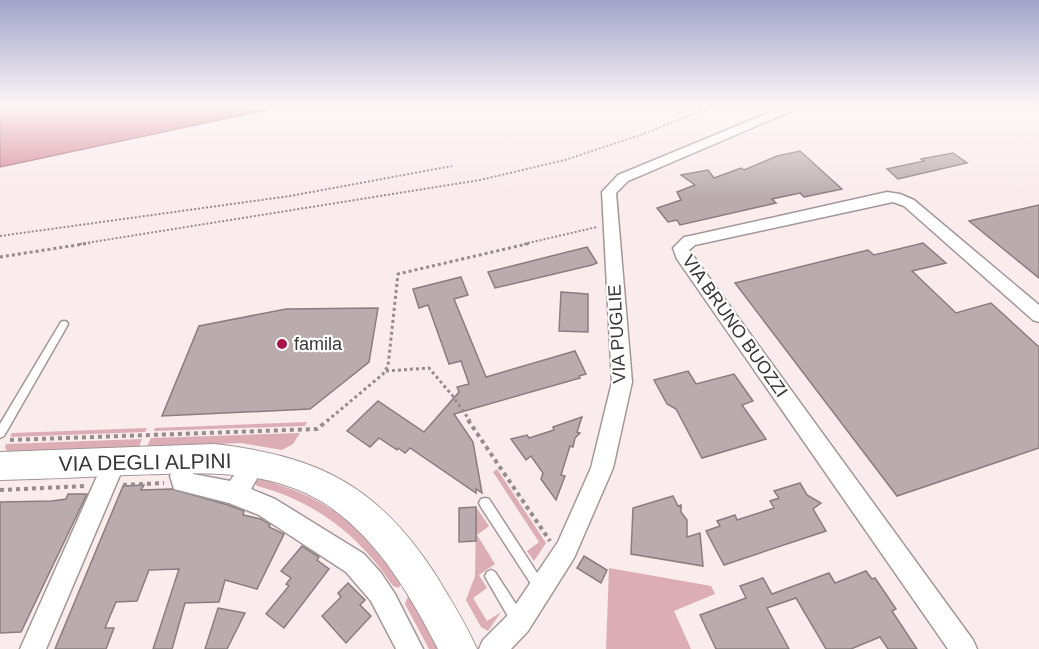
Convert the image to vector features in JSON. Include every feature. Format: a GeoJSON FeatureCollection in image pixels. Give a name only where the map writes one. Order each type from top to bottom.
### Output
{"type":"FeatureCollection","features":[{"type":"Feature","properties":{"kind":"street","name":"VIA PUGLIE"},"geometry":{"type":"LineString","coordinates":[[492,649],[519,621],[536,581],[578,527],[602,468],[622,381],[609,192],[623,178],[724,136]]}},
{"type":"Feature","properties":{"kind":"street","name":"VIA BRUNO BUOZZI"},"geometry":{"type":"LineString","coordinates":[[964,649],[683,255],[681,248],[690,241],[895,197],[909,203],[1039,315]]}},
{"type":"Feature","properties":{"kind":"street","name":"VIA DEGLI ALPINI"},"geometry":{"type":"LineString","coordinates":[[3,446],[115,473],[186,470],[232,459],[285,470],[318,483],[349,502],[376,524],[395,545],[416,575],[458,649]]}},
{"type":"Feature","properties":{"kind":"street"},"geometry":{"type":"LineString","coordinates":[[235,494],[255,463]]}},
{"type":"Feature","properties":{"kind":"street"},"geometry":{"type":"LineString","coordinates":[[186,470],[282,516],[355,563],[386,603],[410,649]]}},
{"type":"Feature","properties":{"kind":"street"},"geometry":{"type":"LineString","coordinates":[[33,649],[115,473]]}},
{"type":"Feature","properties":{"kind":"lane"},"geometry":{"type":"LineString","coordinates":[[3,446],[64,324]]}},
{"type":"Feature","properties":{"kind":"lane"},"geometry":{"type":"LineString","coordinates":[[485,503],[536,581]]}},
{"type":"Feature","properties":{"kind":"lane"},"geometry":{"type":"LineString","coordinates":[[491,576],[519,621]]}},
{"type":"Feature","properties":{"kind":"path"},"geometry":{"type":"LineString","coordinates":[[0,257],[480,180],[565,160],[636,136]]}},
{"type":"Feature","properties":{"kind":"path"},"geometry":{"type":"LineString","coordinates":[[0,236],[290,196],[452,166]]}},
{"type":"Feature","properties":{"kind":"path"},"geometry":{"type":"LineString","coordinates":[[385,371],[398,274],[610,224]]}},
{"type":"Feature","properties":{"kind":"path"},"geometry":{"type":"LineString","coordinates":[[3,446],[317,429],[385,371],[429,368],[452,394],[551,542]]}},
{"type":"Feature","properties":{"kind":"path"},"geometry":{"type":"LineString","coordinates":[[115,473],[186,470]]}},
{"type":"Feature","properties":{"kind":"path"},"geometry":{"type":"LineString","coordinates":[[0,490],[94,486]]}},
{"type":"Feature","properties":{"kind":"path"},"geometry":{"type":"LineString","coordinates":[[536,581],[555,536]]}},
{"type":"Feature","properties":{"kind":"shaded area"},"geometry":{"type":"Polygon","coordinates":[[[0,136],[143,136],[0,167],[0,136]]]}},
{"type":"Feature","properties":{"kind":"shaded area"},"geometry":{"type":"Polygon","coordinates":[[[307,422],[305,426],[154,431],[155,428],[307,422]]]}},
{"type":"Feature","properties":{"kind":"shaded area"},"geometry":{"type":"Polygon","coordinates":[[[147,428],[145,432],[10,437],[12,433],[147,428]]]}},
{"type":"Feature","properties":{"kind":"shaded area"},"geometry":{"type":"Polygon","coordinates":[[[300,433],[293,444],[282,450],[241,443],[147,447],[151,438],[300,433]]]}},
{"type":"Feature","properties":{"kind":"shaded area"},"geometry":{"type":"Polygon","coordinates":[[[142,439],[139,447],[7,452],[5,447],[6,444],[142,439]]]}},
{"type":"Feature","properties":{"kind":"shaded area"},"geometry":{"type":"Polygon","coordinates":[[[497,469],[546,543],[534,561],[527,551],[539,542],[493,472],[497,469]]]}},
{"type":"Feature","properties":{"kind":"shaded area"},"geometry":{"type":"Polygon","coordinates":[[[260,479],[307,496],[325,505],[341,517],[371,545],[401,583],[399,588],[393,586],[366,551],[351,536],[317,511],[298,501],[257,486],[255,483],[260,479]]]}},
{"type":"Feature","properties":{"kind":"shaded area"},"geometry":{"type":"Polygon","coordinates":[[[476,507],[489,526],[477,535],[495,564],[479,575],[487,588],[473,598],[487,621],[501,612],[488,631],[481,627],[466,600],[475,576],[476,507]]]}},
{"type":"Feature","properties":{"kind":"shaded area"},"geometry":{"type":"Polygon","coordinates":[[[609,568],[711,586],[715,594],[674,611],[691,649],[606,649],[609,568]]]}},
{"type":"Feature","properties":{"kind":"shaded area"},"geometry":{"type":"Polygon","coordinates":[[[408,596],[440,649],[429,649],[405,604],[408,596]]]}},
{"type":"Feature","properties":{"kind":"building"},"geometry":{"type":"Polygon","coordinates":[[[800,151],[842,189],[804,197],[800,193],[772,199],[776,203],[680,225],[677,220],[668,222],[657,208],[681,200],[677,192],[695,185],[681,175],[708,170],[714,178],[741,168],[744,170],[777,156],[800,151]]]}},
{"type":"Feature","properties":{"kind":"building"},"geometry":{"type":"Polygon","coordinates":[[[953,153],[967,163],[898,179],[887,169],[924,161],[921,159],[953,153]]]}},
{"type":"Feature","properties":{"kind":"building"},"geometry":{"type":"Polygon","coordinates":[[[1039,205],[1039,278],[969,221],[1039,205]]]}},
{"type":"Feature","properties":{"kind":"building"},"geometry":{"type":"Polygon","coordinates":[[[923,243],[946,263],[912,271],[956,313],[991,303],[1039,347],[1039,448],[897,496],[735,283],[868,250],[874,255],[923,243]]]}},
{"type":"Feature","properties":{"kind":"building"},"geometry":{"type":"Polygon","coordinates":[[[587,247],[597,263],[495,288],[488,272],[587,247]]]}},
{"type":"Feature","properties":{"kind":"building"},"geometry":{"type":"Polygon","coordinates":[[[461,277],[468,295],[454,299],[486,377],[575,351],[586,374],[579,376],[580,378],[454,414],[473,442],[482,493],[476,489],[476,493],[410,448],[405,453],[379,438],[370,447],[347,431],[378,401],[424,432],[459,392],[457,387],[469,384],[461,361],[449,364],[428,305],[419,308],[413,289],[461,277]]]}},
{"type":"Feature","properties":{"kind":"building"},"geometry":{"type":"Polygon","coordinates":[[[561,292],[588,294],[588,332],[559,331],[561,292]]]}},
{"type":"Feature","properties":{"kind":"building","name":"famila"},"geometry":{"type":"Polygon","coordinates":[[[378,308],[369,362],[310,409],[162,416],[199,326],[286,309],[378,308]]]}},
{"type":"Feature","properties":{"kind":"building"},"geometry":{"type":"Polygon","coordinates":[[[688,371],[696,384],[734,374],[753,401],[742,405],[766,439],[702,458],[676,409],[667,404],[654,380],[688,371]]]}},
{"type":"Feature","properties":{"kind":"building"},"geometry":{"type":"Polygon","coordinates":[[[582,417],[577,432],[580,433],[575,438],[573,447],[570,446],[561,475],[565,476],[556,500],[541,479],[543,473],[531,456],[526,460],[511,439],[527,435],[529,438],[582,417]]]}},
{"type":"Feature","properties":{"kind":"building"},"geometry":{"type":"Polygon","coordinates":[[[800,483],[807,495],[821,503],[813,509],[826,531],[724,565],[706,531],[720,526],[717,521],[735,515],[737,520],[774,508],[770,501],[779,498],[774,491],[800,483]]]}},
{"type":"Feature","properties":{"kind":"building"},"geometry":{"type":"Polygon","coordinates":[[[144,485],[141,490],[172,489],[228,505],[244,511],[243,515],[261,519],[270,525],[269,527],[284,534],[257,589],[225,580],[219,602],[185,603],[172,649],[153,649],[179,569],[149,570],[137,601],[116,602],[105,628],[114,628],[106,649],[55,649],[123,486],[144,485]]]}},
{"type":"Feature","properties":{"kind":"building"},"geometry":{"type":"Polygon","coordinates":[[[68,494],[87,494],[21,632],[0,633],[0,502],[52,501],[66,499],[68,494]]]}},
{"type":"Feature","properties":{"kind":"building"},"geometry":{"type":"Polygon","coordinates":[[[673,496],[678,506],[681,505],[681,512],[687,520],[687,537],[700,533],[703,566],[631,554],[633,508],[673,496]]]}},
{"type":"Feature","properties":{"kind":"building"},"geometry":{"type":"Polygon","coordinates":[[[476,507],[476,541],[459,542],[459,508],[476,507]]]}},
{"type":"Feature","properties":{"kind":"building"},"geometry":{"type":"Polygon","coordinates":[[[302,546],[319,557],[317,560],[329,569],[284,628],[266,614],[289,586],[286,584],[291,578],[281,571],[302,546]]]}},
{"type":"Feature","properties":{"kind":"building"},"geometry":{"type":"Polygon","coordinates":[[[584,556],[607,570],[601,583],[577,568],[584,556]]]}},
{"type":"Feature","properties":{"kind":"building"},"geometry":{"type":"Polygon","coordinates":[[[866,571],[872,579],[875,578],[896,609],[892,611],[917,649],[888,649],[880,637],[851,649],[826,649],[796,598],[767,608],[789,649],[716,649],[700,615],[746,598],[740,586],[763,578],[772,594],[829,573],[835,583],[866,571]]]}},
{"type":"Feature","properties":{"kind":"building"},"geometry":{"type":"Polygon","coordinates":[[[348,583],[365,600],[360,605],[371,616],[346,643],[322,616],[341,597],[338,593],[348,583]]]}},
{"type":"Feature","properties":{"kind":"building"},"geometry":{"type":"Polygon","coordinates":[[[218,608],[245,613],[227,649],[205,649],[218,608]]]}},
{"type":"Feature","properties":{"kind":"place","name":"famila"},"geometry":{"type":"Point","coordinates":[282,344]}}]}
